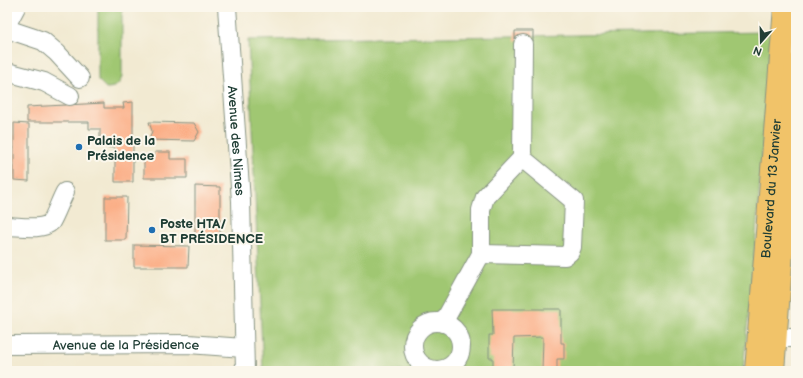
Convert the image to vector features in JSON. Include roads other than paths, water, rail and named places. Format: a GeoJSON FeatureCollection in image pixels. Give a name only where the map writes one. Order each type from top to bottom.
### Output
{"type":"FeatureCollection","features":[{"type":"Feature","properties":{"kind":"highway","name":"Boulevard du 13 Janvier"},"geometry":{"type":"LineString","coordinates":[[773,371],[777,338],[791,56],[785,7]]}},
{"type":"Feature","properties":{"kind":"highway","name":"Boulevard du 13 Janvier"},"geometry":{"type":"LineString","coordinates":[[756,371],[777,338]]}},
{"type":"Feature","properties":{"kind":"street"},"geometry":{"type":"LineString","coordinates":[[7,24],[16,7]]}},
{"type":"Feature","properties":{"kind":"street","name":"Avenue des Nimes"},"geometry":{"type":"LineString","coordinates":[[227,7],[241,201],[245,371]]}},
{"type":"Feature","properties":{"kind":"street"},"geometry":{"type":"LineString","coordinates":[[7,28],[43,41],[57,53],[80,78]]}},
{"type":"Feature","properties":{"kind":"street"},"geometry":{"type":"LineString","coordinates":[[443,323],[481,254],[481,210],[485,197],[522,158],[523,44]]}},
{"type":"Feature","properties":{"kind":"street"},"geometry":{"type":"LineString","coordinates":[[7,72],[44,82],[70,96]]}},
{"type":"Feature","properties":{"kind":"street"},"geometry":{"type":"LineString","coordinates":[[481,254],[565,256],[570,252],[572,247],[574,201],[522,158]]}},
{"type":"Feature","properties":{"kind":"street"},"geometry":{"type":"LineString","coordinates":[[7,226],[36,228],[45,226],[51,222],[64,192]]}},
{"type":"Feature","properties":{"kind":"street"},"geometry":{"type":"LineString","coordinates":[[430,323],[443,323],[450,326],[459,336],[461,350],[455,362],[443,370],[437,371],[423,367],[414,357],[412,343],[414,336],[423,326],[430,323]]}},
{"type":"Feature","properties":{"kind":"street","name":"Avenue de la Présidence"},"geometry":{"type":"LineString","coordinates":[[7,345],[188,344],[244,348]]}},
{"type":"Feature","properties":{"kind":"place","name":"Palais de la Présidence"},"geometry":{"type":"Point","coordinates":[79,147]}},
{"type":"Feature","properties":{"kind":"place","name":"Poste HTA/ BT PRÉSIDENCE"},"geometry":{"type":"Point","coordinates":[152,230]}}]}
